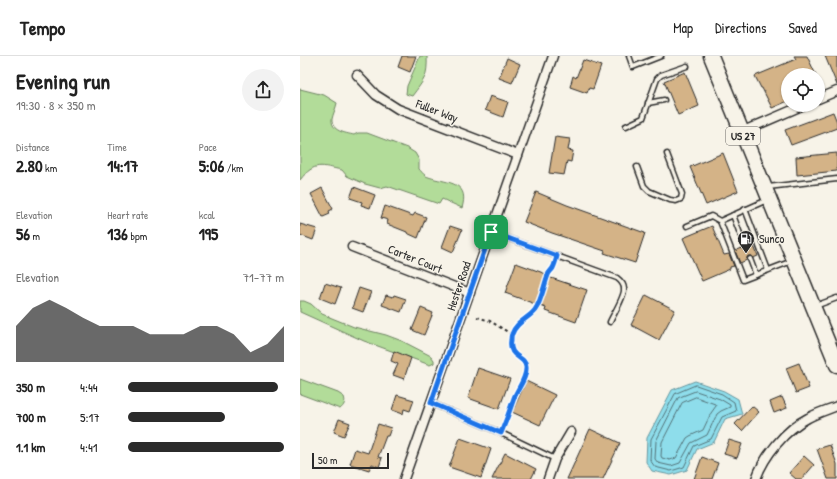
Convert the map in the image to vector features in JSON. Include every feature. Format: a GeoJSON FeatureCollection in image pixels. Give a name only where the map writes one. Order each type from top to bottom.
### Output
{"type":"FeatureCollection","features":[{"type":"Feature","properties":{"kind":"highway","name":"US 27"},"geometry":{"type":"LineString","coordinates":[[710,56],[837,365]]}},
{"type":"Feature","properties":{"kind":"street","name":"Hester Road"},"geometry":{"type":"LineString","coordinates":[[404,479],[553,56]]}},
{"type":"Feature","properties":{"kind":"street","name":"Fuller Way"},"geometry":{"type":"LineString","coordinates":[[357,75],[376,95],[398,109],[518,155]]}},
{"type":"Feature","properties":{"kind":"street"},"geometry":{"type":"LineString","coordinates":[[825,96],[837,91]]}},
{"type":"Feature","properties":{"kind":"street"},"geometry":{"type":"LineString","coordinates":[[741,132],[788,112]]}},
{"type":"Feature","properties":{"kind":"street","name":"Carter Court"},"geometry":{"type":"LineString","coordinates":[[352,246],[470,293]]}},
{"type":"Feature","properties":{"kind":"street"},"geometry":{"type":"LineString","coordinates":[[756,479],[771,450],[792,428],[808,418],[837,406]]}},
{"type":"Feature","properties":{"kind":"street"},"geometry":{"type":"LineString","coordinates":[[548,479],[555,459],[571,432]]}},
{"type":"Feature","properties":{"kind":"lane"},"geometry":{"type":"LineString","coordinates":[[629,56],[633,67],[661,56]]}},
{"type":"Feature","properties":{"kind":"lane"},"geometry":{"type":"LineString","coordinates":[[626,126],[643,118],[657,79],[661,75],[687,66]]}},
{"type":"Feature","properties":{"kind":"lane"},"geometry":{"type":"LineString","coordinates":[[648,104],[664,100]]}},
{"type":"Feature","properties":{"kind":"lane"},"geometry":{"type":"LineString","coordinates":[[637,167],[644,186],[649,191],[676,201],[681,198],[682,194],[667,154]]}},
{"type":"Feature","properties":{"kind":"lane"},"geometry":{"type":"LineString","coordinates":[[720,221],[745,209],[766,193],[837,179]]}},
{"type":"Feature","properties":{"kind":"lane"},"geometry":{"type":"LineString","coordinates":[[745,209],[768,270]]}},
{"type":"Feature","properties":{"kind":"lane"},"geometry":{"type":"LineString","coordinates":[[733,215],[745,247]]}},
{"type":"Feature","properties":{"kind":"lane"},"geometry":{"type":"LineString","coordinates":[[687,226],[711,216],[720,221],[743,280],[794,260]]}},
{"type":"Feature","properties":{"kind":"lane"},"geometry":{"type":"LineString","coordinates":[[491,232],[617,278],[622,283],[624,288],[623,294],[610,322]]}},
{"type":"Feature","properties":{"kind":"lane"},"geometry":{"type":"LineString","coordinates":[[750,259],[756,275]]}},
{"type":"Feature","properties":{"kind":"lane"},"geometry":{"type":"LineString","coordinates":[[813,307],[837,298]]}},
{"type":"Feature","properties":{"kind":"lane"},"geometry":{"type":"LineString","coordinates":[[431,403],[501,433],[555,459]]}},
{"type":"Feature","properties":{"kind":"path"},"geometry":{"type":"LineString","coordinates":[[501,433],[509,415],[514,397],[526,371],[526,365],[514,354],[511,349],[511,334],[518,324],[531,315],[537,308],[548,274],[553,269],[557,256]]}},
{"type":"Feature","properties":{"kind":"path"},"geometry":{"type":"LineString","coordinates":[[477,317],[495,323],[511,334]]}},
{"type":"Feature","properties":{"kind":"green space"},"geometry":{"type":"Polygon","coordinates":[[[420,56],[427,56],[426,74],[412,96],[406,94],[407,86],[420,56]]]}},
{"type":"Feature","properties":{"kind":"green space"},"geometry":{"type":"Polygon","coordinates":[[[300,89],[324,95],[337,103],[332,123],[339,131],[354,135],[358,133],[367,133],[407,148],[415,153],[419,160],[419,169],[425,175],[458,186],[463,194],[464,200],[462,208],[442,199],[439,204],[387,186],[380,188],[365,184],[347,176],[342,170],[329,167],[314,167],[300,180],[300,89]]]}},
{"type":"Feature","properties":{"kind":"green space"},"geometry":{"type":"Polygon","coordinates":[[[300,301],[311,304],[322,314],[354,327],[386,335],[402,341],[431,356],[434,363],[430,365],[364,341],[300,312],[300,301]]]}},
{"type":"Feature","properties":{"kind":"green space"},"geometry":{"type":"Polygon","coordinates":[[[300,379],[338,393],[344,397],[344,405],[340,409],[300,394],[300,379]]]}},
{"type":"Feature","properties":{"kind":"water"},"geometry":{"type":"Polygon","coordinates":[[[695,381],[724,391],[738,399],[742,414],[725,419],[714,442],[697,449],[687,470],[671,475],[652,471],[646,462],[647,438],[672,390],[695,381]]]}},
{"type":"Feature","properties":{"kind":"building"},"geometry":{"type":"Polygon","coordinates":[[[402,56],[416,56],[410,72],[398,67],[402,56]]]}},
{"type":"Feature","properties":{"kind":"building"},"geometry":{"type":"Polygon","coordinates":[[[794,56],[807,56],[813,68],[781,68],[781,104],[772,108],[755,76],[796,59],[794,56]]]}},
{"type":"Feature","properties":{"kind":"building"},"geometry":{"type":"Polygon","coordinates":[[[825,56],[837,56],[837,85],[825,56]]]}},
{"type":"Feature","properties":{"kind":"building"},"geometry":{"type":"Polygon","coordinates":[[[507,58],[520,64],[512,83],[499,78],[507,58]]]}},
{"type":"Feature","properties":{"kind":"building"},"geometry":{"type":"Polygon","coordinates":[[[583,60],[601,66],[593,89],[589,88],[587,93],[570,87],[573,76],[576,78],[583,60]]]}},
{"type":"Feature","properties":{"kind":"building"},"geometry":{"type":"Polygon","coordinates":[[[685,72],[699,106],[678,115],[664,81],[685,72]]]}},
{"type":"Feature","properties":{"kind":"building"},"geometry":{"type":"Polygon","coordinates":[[[490,96],[508,102],[503,117],[485,110],[490,96]]]}},
{"type":"Feature","properties":{"kind":"building"},"geometry":{"type":"Polygon","coordinates":[[[833,112],[837,122],[837,128],[791,145],[785,130],[833,112]]]}},
{"type":"Feature","properties":{"kind":"building"},"geometry":{"type":"Polygon","coordinates":[[[555,137],[570,139],[568,150],[573,151],[571,162],[567,161],[564,175],[549,173],[555,137]]]}},
{"type":"Feature","properties":{"kind":"building"},"geometry":{"type":"Polygon","coordinates":[[[723,153],[738,191],[706,205],[690,167],[723,153]]]}},
{"type":"Feature","properties":{"kind":"building"},"geometry":{"type":"Polygon","coordinates":[[[837,153],[837,171],[797,175],[796,157],[837,153]]]}},
{"type":"Feature","properties":{"kind":"building"},"geometry":{"type":"Polygon","coordinates":[[[354,187],[375,195],[370,208],[361,205],[362,202],[350,198],[354,187]]]}},
{"type":"Feature","properties":{"kind":"building"},"geometry":{"type":"Polygon","coordinates":[[[322,188],[333,209],[329,211],[330,214],[323,217],[311,194],[322,188]]]}},
{"type":"Feature","properties":{"kind":"building"},"geometry":{"type":"Polygon","coordinates":[[[536,192],[567,205],[645,233],[635,263],[604,253],[605,251],[524,222],[536,192]]]}},
{"type":"Feature","properties":{"kind":"building"},"geometry":{"type":"Polygon","coordinates":[[[385,206],[413,216],[415,213],[426,217],[418,238],[387,224],[388,220],[381,218],[385,206]]]}},
{"type":"Feature","properties":{"kind":"building"},"geometry":{"type":"Polygon","coordinates":[[[300,224],[317,229],[313,240],[300,235],[300,224]]]}},
{"type":"Feature","properties":{"kind":"building"},"geometry":{"type":"Polygon","coordinates":[[[450,226],[462,230],[453,252],[442,247],[450,226]]]}},
{"type":"Feature","properties":{"kind":"building"},"geometry":{"type":"Polygon","coordinates":[[[712,226],[724,255],[729,254],[734,266],[702,281],[683,238],[712,226]]]}},
{"type":"Feature","properties":{"kind":"building","name":"Sunco"},"geometry":{"type":"Polygon","coordinates":[[[753,244],[758,256],[753,258],[748,256],[747,260],[740,263],[735,251],[742,248],[747,250],[748,246],[753,244]]]}},
{"type":"Feature","properties":{"kind":"building"},"geometry":{"type":"Polygon","coordinates":[[[516,263],[546,274],[545,276],[587,290],[576,322],[545,311],[546,308],[505,293],[516,263]]]}},
{"type":"Feature","properties":{"kind":"building"},"geometry":{"type":"Polygon","coordinates":[[[325,283],[341,288],[335,304],[320,298],[325,283]]]}},
{"type":"Feature","properties":{"kind":"building"},"geometry":{"type":"Polygon","coordinates":[[[359,288],[371,292],[363,312],[352,308],[359,288]]]}},
{"type":"Feature","properties":{"kind":"building"},"geometry":{"type":"Polygon","coordinates":[[[386,295],[393,297],[394,295],[406,299],[401,312],[382,305],[386,295]]]}},
{"type":"Feature","properties":{"kind":"building"},"geometry":{"type":"Polygon","coordinates":[[[646,295],[675,310],[659,340],[631,325],[646,295]]]}},
{"type":"Feature","properties":{"kind":"building"},"geometry":{"type":"Polygon","coordinates":[[[421,308],[433,313],[424,335],[412,330],[421,308]]]}},
{"type":"Feature","properties":{"kind":"building"},"geometry":{"type":"Polygon","coordinates":[[[394,351],[411,358],[404,379],[393,375],[398,364],[391,361],[394,351]]]}},
{"type":"Feature","properties":{"kind":"building"},"geometry":{"type":"Polygon","coordinates":[[[799,363],[809,388],[796,393],[786,368],[799,363]]]}},
{"type":"Feature","properties":{"kind":"building"},"geometry":{"type":"Polygon","coordinates":[[[478,368],[510,379],[499,409],[468,398],[478,368]]]}},
{"type":"Feature","properties":{"kind":"building"},"geometry":{"type":"Polygon","coordinates":[[[526,381],[555,395],[540,425],[512,412],[526,381]]]}},
{"type":"Feature","properties":{"kind":"building"},"geometry":{"type":"Polygon","coordinates":[[[397,395],[414,400],[410,411],[404,409],[403,414],[392,410],[397,395]]]}},
{"type":"Feature","properties":{"kind":"building"},"geometry":{"type":"Polygon","coordinates":[[[782,397],[787,408],[774,413],[770,402],[782,397]]]}},
{"type":"Feature","properties":{"kind":"building"},"geometry":{"type":"Polygon","coordinates":[[[752,406],[759,412],[742,431],[735,424],[752,406]]]}},
{"type":"Feature","properties":{"kind":"building"},"geometry":{"type":"Polygon","coordinates":[[[339,419],[350,423],[344,436],[334,432],[339,419]]]}},
{"type":"Feature","properties":{"kind":"building"},"geometry":{"type":"Polygon","coordinates":[[[378,424],[391,428],[388,436],[386,436],[378,457],[382,458],[379,467],[372,464],[369,470],[350,464],[355,449],[368,453],[378,424]]]}},
{"type":"Feature","properties":{"kind":"building"},"geometry":{"type":"Polygon","coordinates":[[[590,429],[620,443],[603,479],[567,479],[590,429]]]}},
{"type":"Feature","properties":{"kind":"building"},"geometry":{"type":"Polygon","coordinates":[[[460,438],[491,449],[481,478],[449,467],[460,438]]]}},
{"type":"Feature","properties":{"kind":"building"},"geometry":{"type":"Polygon","coordinates":[[[729,440],[742,444],[737,458],[724,454],[729,440]]]}},
{"type":"Feature","properties":{"kind":"building"},"geometry":{"type":"Polygon","coordinates":[[[830,445],[837,464],[837,479],[828,479],[817,449],[830,445]]]}},
{"type":"Feature","properties":{"kind":"building"},"geometry":{"type":"Polygon","coordinates":[[[505,453],[536,469],[531,479],[492,479],[505,453]]]}},
{"type":"Feature","properties":{"kind":"building"},"geometry":{"type":"Polygon","coordinates":[[[804,456],[814,465],[802,479],[796,479],[789,473],[804,456]]]}},
{"type":"Feature","properties":{"kind":"building"},"geometry":{"type":"Polygon","coordinates":[[[702,457],[718,463],[712,479],[694,479],[702,457]]]}},
{"type":"Feature","properties":{"kind":"place","name":"Sunco"},"geometry":{"type":"Point","coordinates":[746,254]}},
{"type":"Feature","properties":{"kind":"route"},"geometry":{"type":"LineString","coordinates":[[491,232],[557,256],[553,269],[548,274],[537,308],[531,315],[518,324],[511,334],[511,349],[514,354],[526,365],[526,371],[514,397],[513,404],[501,433],[431,403],[491,232]]}}]}
